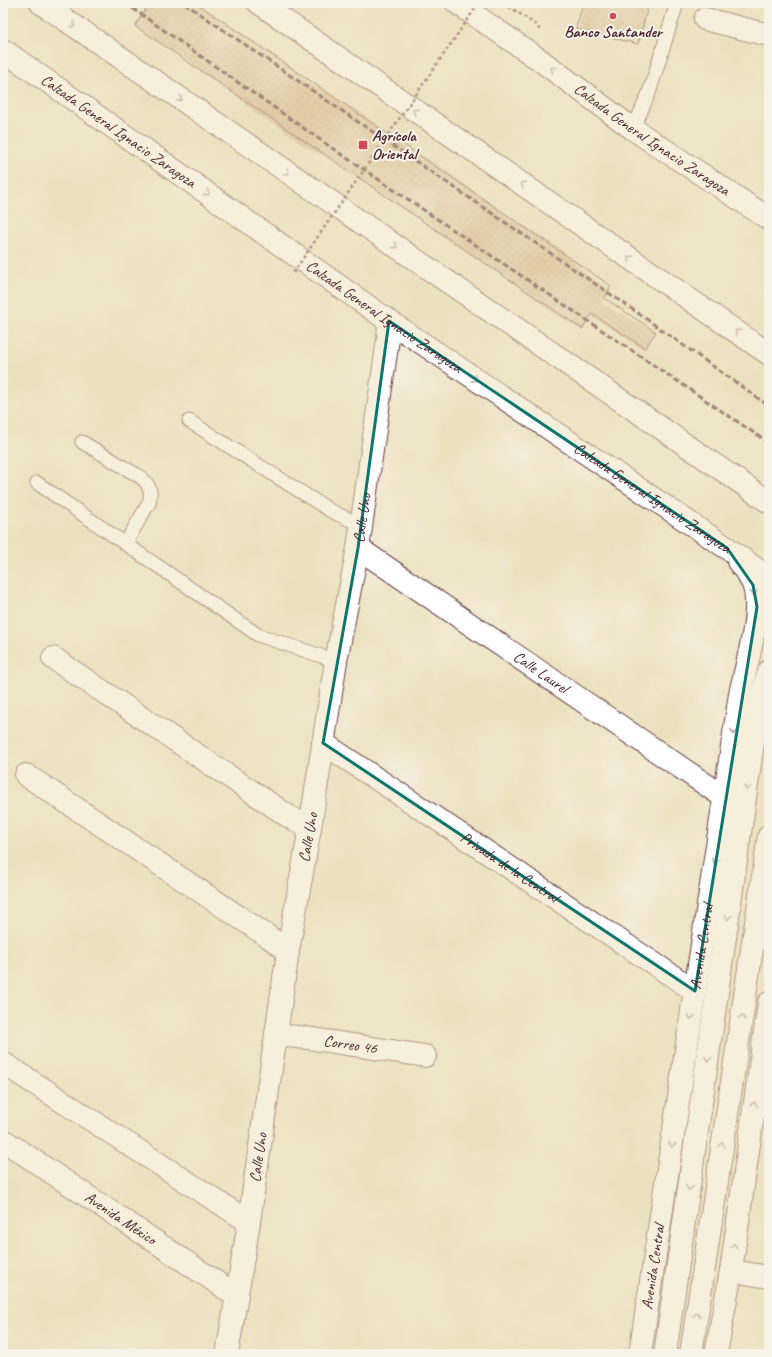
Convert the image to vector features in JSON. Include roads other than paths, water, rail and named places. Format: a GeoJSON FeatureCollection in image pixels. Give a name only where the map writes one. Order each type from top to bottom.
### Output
{"type":"FeatureCollection","features":[{"type":"Feature","properties":{"kind":"main road"},"geometry":{"type":"LineString","coordinates":[[41,3],[769,502]]}},
{"type":"Feature","properties":{"kind":"main road"},"geometry":{"type":"LineString","coordinates":[[259,3],[769,354]]}},
{"type":"Feature","properties":{"kind":"main road","name":"Calzada General Ignacio Zaragoza"},"geometry":{"type":"LineString","coordinates":[[457,3],[540,60],[633,129],[769,219]]}},
{"type":"Feature","properties":{"kind":"main road"},"geometry":{"type":"LineString","coordinates":[[704,19],[769,35]]}},
{"type":"Feature","properties":{"kind":"main road","name":"Calzada General Ignacio Zaragoza"},"geometry":{"type":"LineString","coordinates":[[3,50],[389,321],[727,548],[769,578]]}},
{"type":"Feature","properties":{"kind":"main road","name":"Calle Uno"},"geometry":{"type":"LineString","coordinates":[[227,1354],[249,1222],[288,951],[310,828],[336,661],[358,548],[388,339],[389,321]]}},
{"type":"Feature","properties":{"kind":"main road","name":"Calle Laurel"},"geometry":{"type":"LineString","coordinates":[[358,548],[724,797]]}},
{"type":"Feature","properties":{"kind":"main road","name":"Avenida Central"},"geometry":{"type":"LineString","coordinates":[[640,1354],[740,694],[757,607],[753,585],[727,548]]}},
{"type":"Feature","properties":{"kind":"main road"},"geometry":{"type":"LineString","coordinates":[[53,658],[288,816],[310,828]]}},
{"type":"Feature","properties":{"kind":"main road"},"geometry":{"type":"LineString","coordinates":[[740,694],[749,680],[757,673],[769,669]]}},
{"type":"Feature","properties":{"kind":"main road","name":"Avenida Central"},"geometry":{"type":"LineString","coordinates":[[665,1354],[758,708],[769,669]]}},
{"type":"Feature","properties":{"kind":"main road","name":"Privada de la Central"},"geometry":{"type":"LineString","coordinates":[[323,743],[695,991]]}},
{"type":"Feature","properties":{"kind":"main road"},"geometry":{"type":"LineString","coordinates":[[26,775],[288,951]]}},
{"type":"Feature","properties":{"kind":"main road"},"geometry":{"type":"LineString","coordinates":[[691,1354],[769,836]]}},
{"type":"Feature","properties":{"kind":"main road"},"geometry":{"type":"LineString","coordinates":[[716,1354],[731,1270],[767,1029],[769,1003]]}},
{"type":"Feature","properties":{"kind":"main road","name":"Correo 46"},"geometry":{"type":"LineString","coordinates":[[276,1035],[307,1038],[424,1056]]}},
{"type":"Feature","properties":{"kind":"main road"},"geometry":{"type":"LineString","coordinates":[[3,1064],[249,1222]]}},
{"type":"Feature","properties":{"kind":"main road","name":"Avenida México"},"geometry":{"type":"LineString","coordinates":[[3,1140],[237,1296]]}},
{"type":"Feature","properties":{"kind":"main road"},"geometry":{"type":"LineString","coordinates":[[731,1270],[769,1277]]}},
{"type":"Feature","properties":{"kind":"lane"},"geometry":{"type":"LineString","coordinates":[[633,129],[649,93],[677,3]]}},
{"type":"Feature","properties":{"kind":"lane"},"geometry":{"type":"LineString","coordinates":[[189,421],[331,511],[361,525]]}},
{"type":"Feature","properties":{"kind":"lane"},"geometry":{"type":"LineString","coordinates":[[82,442],[142,478],[150,489],[151,496],[149,503],[125,544]]}},
{"type":"Feature","properties":{"kind":"lane"},"geometry":{"type":"LineString","coordinates":[[37,483],[258,635],[336,661]]}},
{"type":"Feature","properties":{"kind":"railway"},"geometry":{"type":"LineString","coordinates":[[125,3],[329,146],[769,443]]}},
{"type":"Feature","properties":{"kind":"railway"},"geometry":{"type":"LineString","coordinates":[[184,3],[635,311],[769,406]]}},
{"type":"Feature","properties":{"kind":"place","name":"Banco Santander"},"geometry":{"type":"Point","coordinates":[613,16]}},
{"type":"Feature","properties":{"kind":"place","name":"Agrícola Oriental"},"geometry":{"type":"Point","coordinates":[363,145]}}]}
